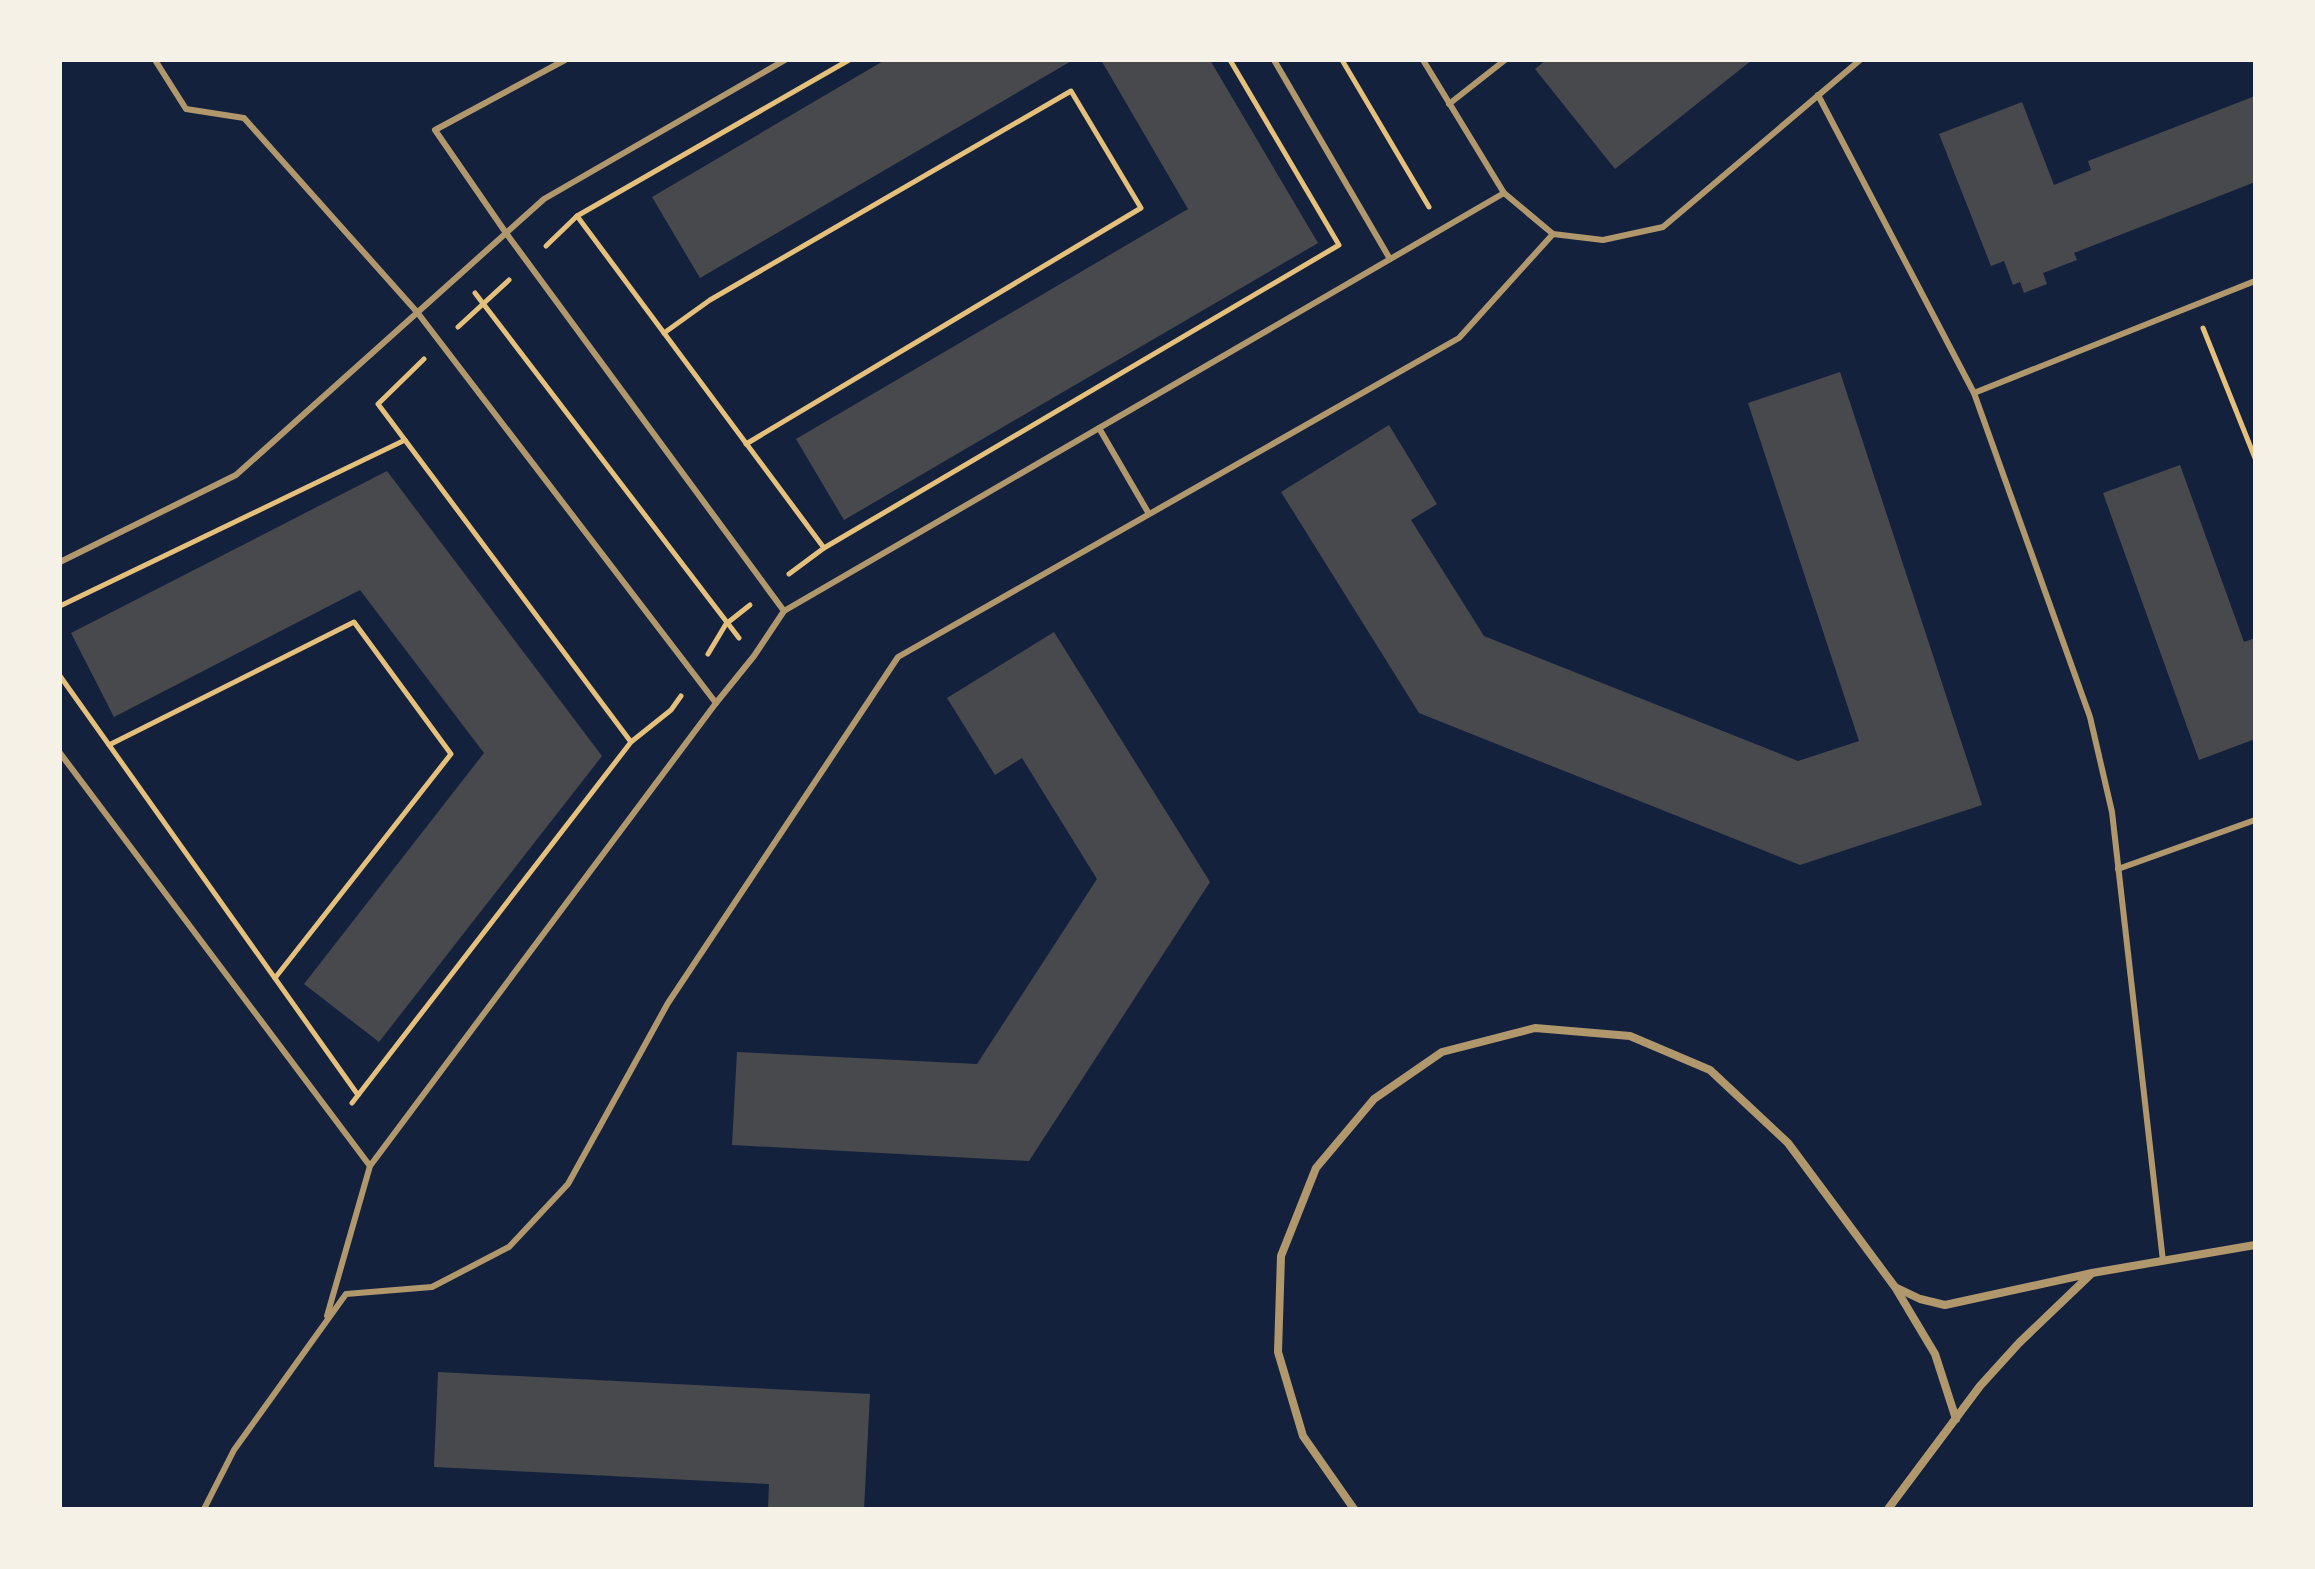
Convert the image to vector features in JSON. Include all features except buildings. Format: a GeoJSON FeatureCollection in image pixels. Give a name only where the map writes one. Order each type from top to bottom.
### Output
{"type":"FeatureCollection","features":[{"type":"Feature","properties":{"kind":"street"},"geometry":{"type":"LineString","coordinates":[[1354,1509],[1303,1436],[1278,1352],[1281,1256],[1316,1168],[1374,1099],[1442,1052],[1535,1028],[1630,1036],[1710,1070],[1788,1143],[1895,1287],[1935,1354],[1956,1419]]}},
{"type":"Feature","properties":{"kind":"street"},"geometry":{"type":"LineString","coordinates":[[1895,1287],[1920,1299],[1945,1305],[2092,1273],[2255,1245]]}},
{"type":"Feature","properties":{"kind":"street"},"geometry":{"type":"LineString","coordinates":[[1888,1509],[1980,1386],[2019,1343],[2092,1273]]}},
{"type":"Feature","properties":{"kind":"lane"},"geometry":{"type":"LineString","coordinates":[[155,60],[186,109],[244,118],[417,312],[716,703]]}},
{"type":"Feature","properties":{"kind":"lane"},"geometry":{"type":"LineString","coordinates":[[565,60],[435,130],[506,233],[784,611]]}},
{"type":"Feature","properties":{"kind":"lane"},"geometry":{"type":"LineString","coordinates":[[60,562],[236,475],[544,199],[785,60]]}},
{"type":"Feature","properties":{"kind":"lane"},"geometry":{"type":"LineString","coordinates":[[1274,60],[1390,259]]}},
{"type":"Feature","properties":{"kind":"lane"},"geometry":{"type":"LineString","coordinates":[[1423,60],[1504,193],[1553,234],[1603,240],[1663,227],[1860,60]]}},
{"type":"Feature","properties":{"kind":"lane"},"geometry":{"type":"LineString","coordinates":[[1449,104],[1505,60]]}},
{"type":"Feature","properties":{"kind":"lane"},"geometry":{"type":"LineString","coordinates":[[1818,95],[1974,393],[2090,717],[2112,812],[2163,1261]]}},
{"type":"Feature","properties":{"kind":"lane"},"geometry":{"type":"LineString","coordinates":[[325,1322],[370,1166],[754,656],[784,611],[1504,193]]}},
{"type":"Feature","properties":{"kind":"lane"},"geometry":{"type":"LineString","coordinates":[[204,1509],[234,1450],[346,1294],[432,1287],[509,1247],[568,1184],[668,1003],[898,657],[1459,338],[1553,234]]}},
{"type":"Feature","properties":{"kind":"lane"},"geometry":{"type":"LineString","coordinates":[[1974,393],[2255,281]]}},
{"type":"Feature","properties":{"kind":"lane"},"geometry":{"type":"LineString","coordinates":[[1099,428],[1149,514]]}},
{"type":"Feature","properties":{"kind":"lane"},"geometry":{"type":"LineString","coordinates":[[60,753],[370,1166]]}},
{"type":"Feature","properties":{"kind":"lane"},"geometry":{"type":"LineString","coordinates":[[2118,869],[2255,820]]}},
{"type":"Feature","properties":{"kind":"path"},"geometry":{"type":"LineString","coordinates":[[631,742],[378,404],[577,216],[849,60]]}},
{"type":"Feature","properties":{"kind":"path"},"geometry":{"type":"LineString","coordinates":[[337,1122],[631,742],[671,710],[726,624],[824,548],[1339,245],[1230,60]]}},
{"type":"Feature","properties":{"kind":"path"},"geometry":{"type":"LineString","coordinates":[[1342,60],[1442,228]]}},
{"type":"Feature","properties":{"kind":"path"},"geometry":{"type":"LineString","coordinates":[[664,333],[710,300],[1071,91],[1141,208],[746,444]]}},
{"type":"Feature","properties":{"kind":"path"},"geometry":{"type":"LineString","coordinates":[[577,216],[824,548]]}},
{"type":"Feature","properties":{"kind":"path"},"geometry":{"type":"LineString","coordinates":[[460,273],[726,624],[754,656]]}},
{"type":"Feature","properties":{"kind":"path"},"geometry":{"type":"LineString","coordinates":[[2194,305],[2255,458]]}},
{"type":"Feature","properties":{"kind":"path"},"geometry":{"type":"LineString","coordinates":[[60,606],[405,440]]}},
{"type":"Feature","properties":{"kind":"path"},"geometry":{"type":"LineString","coordinates":[[109,745],[354,622],[451,754],[275,978]]}},
{"type":"Feature","properties":{"kind":"path"},"geometry":{"type":"LineString","coordinates":[[60,676],[358,1095]]}}]}
